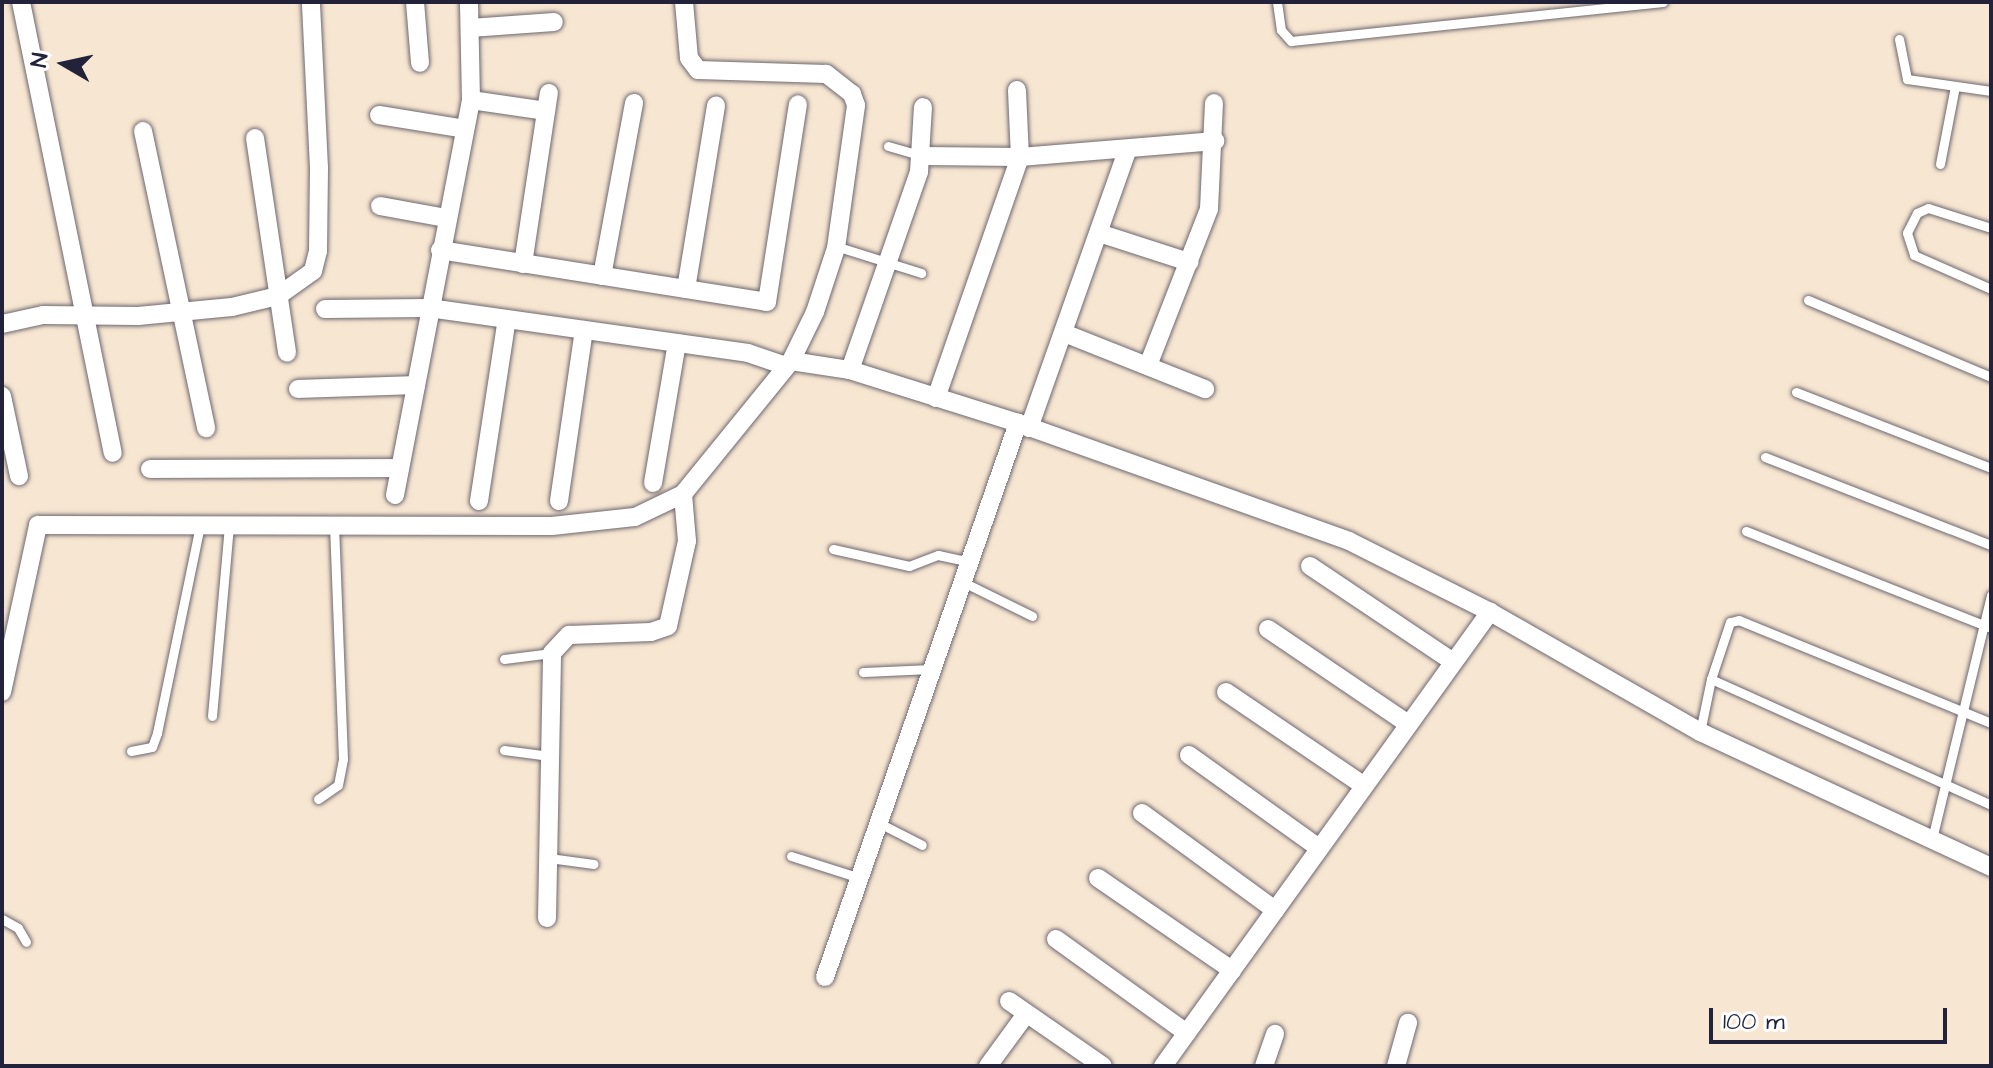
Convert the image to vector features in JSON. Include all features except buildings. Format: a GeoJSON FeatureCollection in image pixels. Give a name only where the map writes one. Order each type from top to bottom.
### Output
{"type":"FeatureCollection","features":[{"type":"Feature","properties":{"kind":"street"},"geometry":{"type":"LineString","coordinates":[[21,2],[113,453]]}},
{"type":"Feature","properties":{"kind":"street"},"geometry":{"type":"LineString","coordinates":[[2,324],[85,314],[182,313],[278,296],[313,271],[318,251],[311,2]]}},
{"type":"Feature","properties":{"kind":"street"},"geometry":{"type":"LineString","coordinates":[[415,2],[420,63]]}},
{"type":"Feature","properties":{"kind":"street"},"geometry":{"type":"LineString","coordinates":[[395,495],[471,100],[469,2]]}},
{"type":"Feature","properties":{"kind":"street"},"geometry":{"type":"LineString","coordinates":[[2,692],[38,525],[552,526],[635,517],[683,494],[787,363],[815,312],[836,248],[856,105],[852,94],[826,74],[698,70],[689,58],[684,2]]}},
{"type":"Feature","properties":{"kind":"street"},"geometry":{"type":"LineString","coordinates":[[470,28],[554,22]]}},
{"type":"Feature","properties":{"kind":"street"},"geometry":{"type":"LineString","coordinates":[[936,398],[1020,157],[1017,90]]}},
{"type":"Feature","properties":{"kind":"street"},"geometry":{"type":"LineString","coordinates":[[471,100],[547,102],[523,264]]}},
{"type":"Feature","properties":{"kind":"street"},"geometry":{"type":"LineString","coordinates":[[602,276],[634,103]]}},
{"type":"Feature","properties":{"kind":"street"},"geometry":{"type":"LineString","coordinates":[[1149,363],[1209,209],[1215,141],[1214,103]]}},
{"type":"Feature","properties":{"kind":"street"},"geometry":{"type":"LineString","coordinates":[[440,250],[767,302],[798,104]]}},
{"type":"Feature","properties":{"kind":"street"},"geometry":{"type":"LineString","coordinates":[[686,289],[716,105]]}},
{"type":"Feature","properties":{"kind":"street"},"geometry":{"type":"LineString","coordinates":[[850,370],[923,156],[923,107]]}},
{"type":"Feature","properties":{"kind":"street"},"geometry":{"type":"LineString","coordinates":[[379,115],[465,129]]}},
{"type":"Feature","properties":{"kind":"street"},"geometry":{"type":"LineString","coordinates":[[143,131],[206,428]]}},
{"type":"Feature","properties":{"kind":"street"},"geometry":{"type":"LineString","coordinates":[[255,138],[287,353]]}},
{"type":"Feature","properties":{"kind":"street"},"geometry":{"type":"LineString","coordinates":[[923,156],[1020,157],[1127,151],[1215,141]]}},
{"type":"Feature","properties":{"kind":"street"},"geometry":{"type":"LineString","coordinates":[[825,977],[963,582],[1023,426],[1064,333],[1127,151]]}},
{"type":"Feature","properties":{"kind":"street"},"geometry":{"type":"LineString","coordinates":[[380,206],[446,218]]}},
{"type":"Feature","properties":{"kind":"street"},"geometry":{"type":"LineString","coordinates":[[1099,233],[1189,262]]}},
{"type":"Feature","properties":{"kind":"street"},"geometry":{"type":"LineString","coordinates":[[325,309],[429,308],[850,370],[1023,426],[1349,541],[1490,612],[1700,732],[1991,867]]}},
{"type":"Feature","properties":{"kind":"street"},"geometry":{"type":"LineString","coordinates":[[479,501],[507,319]]}},
{"type":"Feature","properties":{"kind":"street"},"geometry":{"type":"LineString","coordinates":[[559,501],[584,330]]}},
{"type":"Feature","properties":{"kind":"street"},"geometry":{"type":"LineString","coordinates":[[1064,333],[1149,363],[1205,389]]}},
{"type":"Feature","properties":{"kind":"street"},"geometry":{"type":"LineString","coordinates":[[653,483],[677,343]]}},
{"type":"Feature","properties":{"kind":"street"},"geometry":{"type":"LineString","coordinates":[[298,389],[416,385]]}},
{"type":"Feature","properties":{"kind":"street"},"geometry":{"type":"LineString","coordinates":[[2,396],[19,476]]}},
{"type":"Feature","properties":{"kind":"street"},"geometry":{"type":"LineString","coordinates":[[150,469],[400,468]]}},
{"type":"Feature","properties":{"kind":"street"},"geometry":{"type":"LineString","coordinates":[[547,918],[553,756],[552,653],[569,635],[651,632],[670,623],[687,541],[683,494]]}},
{"type":"Feature","properties":{"kind":"street"},"geometry":{"type":"LineString","coordinates":[[1310,566],[1452,661]]}},
{"type":"Feature","properties":{"kind":"street"},"geometry":{"type":"LineString","coordinates":[[1163,1066],[1407,723],[1490,612]]}},
{"type":"Feature","properties":{"kind":"street"},"geometry":{"type":"LineString","coordinates":[[1268,629],[1407,723]]}},
{"type":"Feature","properties":{"kind":"street"},"geometry":{"type":"LineString","coordinates":[[1226,692],[1363,785]]}},
{"type":"Feature","properties":{"kind":"street"},"geometry":{"type":"LineString","coordinates":[[1189,755],[1319,848]]}},
{"type":"Feature","properties":{"kind":"street"},"geometry":{"type":"LineString","coordinates":[[1142,813],[1275,910]]}},
{"type":"Feature","properties":{"kind":"street"},"geometry":{"type":"LineString","coordinates":[[1098,878],[1232,970]]}},
{"type":"Feature","properties":{"kind":"street"},"geometry":{"type":"LineString","coordinates":[[1056,939],[1187,1033]]}},
{"type":"Feature","properties":{"kind":"street"},"geometry":{"type":"LineString","coordinates":[[1009,1001],[1097,1065]]}},
{"type":"Feature","properties":{"kind":"street"},"geometry":{"type":"LineString","coordinates":[[988,1066],[1026,1014]]}},
{"type":"Feature","properties":{"kind":"street"},"geometry":{"type":"LineString","coordinates":[[1396,1066],[1408,1023]]}},
{"type":"Feature","properties":{"kind":"street"},"geometry":{"type":"LineString","coordinates":[[1264,1066],[1275,1034]]}},
{"type":"Feature","properties":{"kind":"lane"},"geometry":{"type":"LineString","coordinates":[[1277,2],[1281,30],[1291,41],[1663,2]]}},
{"type":"Feature","properties":{"kind":"lane"},"geometry":{"type":"LineString","coordinates":[[1899,39],[1907,79],[1991,91]]}},
{"type":"Feature","properties":{"kind":"lane"},"geometry":{"type":"LineString","coordinates":[[1940,164],[1955,86]]}},
{"type":"Feature","properties":{"kind":"lane"},"geometry":{"type":"LineString","coordinates":[[888,146],[923,156]]}},
{"type":"Feature","properties":{"kind":"lane"},"geometry":{"type":"LineString","coordinates":[[1991,228],[1928,208],[1917,213],[1907,233],[1914,255],[1991,289]]}},
{"type":"Feature","properties":{"kind":"lane"},"geometry":{"type":"LineString","coordinates":[[845,249],[921,273]]}},
{"type":"Feature","properties":{"kind":"lane"},"geometry":{"type":"LineString","coordinates":[[1808,300],[1991,377]]}},
{"type":"Feature","properties":{"kind":"lane"},"geometry":{"type":"LineString","coordinates":[[1796,392],[1991,468]]}},
{"type":"Feature","properties":{"kind":"lane"},"geometry":{"type":"LineString","coordinates":[[1765,457],[1991,545]]}},
{"type":"Feature","properties":{"kind":"lane"},"geometry":{"type":"LineString","coordinates":[[131,751],[152,747],[157,733],[200,526]]}},
{"type":"Feature","properties":{"kind":"lane"},"geometry":{"type":"LineString","coordinates":[[212,716],[229,526]]}},
{"type":"Feature","properties":{"kind":"lane"},"geometry":{"type":"LineString","coordinates":[[318,799],[338,785],[343,759],[334,527]]}},
{"type":"Feature","properties":{"kind":"lane"},"geometry":{"type":"LineString","coordinates":[[1746,531],[1987,626]]}},
{"type":"Feature","properties":{"kind":"lane"},"geometry":{"type":"LineString","coordinates":[[833,549],[909,566],[938,555],[971,562]]}},
{"type":"Feature","properties":{"kind":"lane"},"geometry":{"type":"LineString","coordinates":[[963,582],[1032,616]]}},
{"type":"Feature","properties":{"kind":"lane"},"geometry":{"type":"LineString","coordinates":[[1932,839],[1987,626],[1991,595]]}},
{"type":"Feature","properties":{"kind":"lane"},"geometry":{"type":"LineString","coordinates":[[1700,732],[1711,679],[1730,622],[1739,620],[1991,723]]}},
{"type":"Feature","properties":{"kind":"lane"},"geometry":{"type":"LineString","coordinates":[[504,659],[552,653]]}},
{"type":"Feature","properties":{"kind":"lane"},"geometry":{"type":"LineString","coordinates":[[863,672],[933,669]]}},
{"type":"Feature","properties":{"kind":"lane"},"geometry":{"type":"LineString","coordinates":[[1711,679],[1991,805]]}},
{"type":"Feature","properties":{"kind":"lane"},"geometry":{"type":"LineString","coordinates":[[504,750],[553,756]]}},
{"type":"Feature","properties":{"kind":"lane"},"geometry":{"type":"LineString","coordinates":[[879,823],[922,845]]}},
{"type":"Feature","properties":{"kind":"lane"},"geometry":{"type":"LineString","coordinates":[[791,856],[860,878]]}},
{"type":"Feature","properties":{"kind":"lane"},"geometry":{"type":"LineString","coordinates":[[549,858],[594,864]]}},
{"type":"Feature","properties":{"kind":"lane"},"geometry":{"type":"LineString","coordinates":[[2,919],[18,928],[26,942]]}}]}
